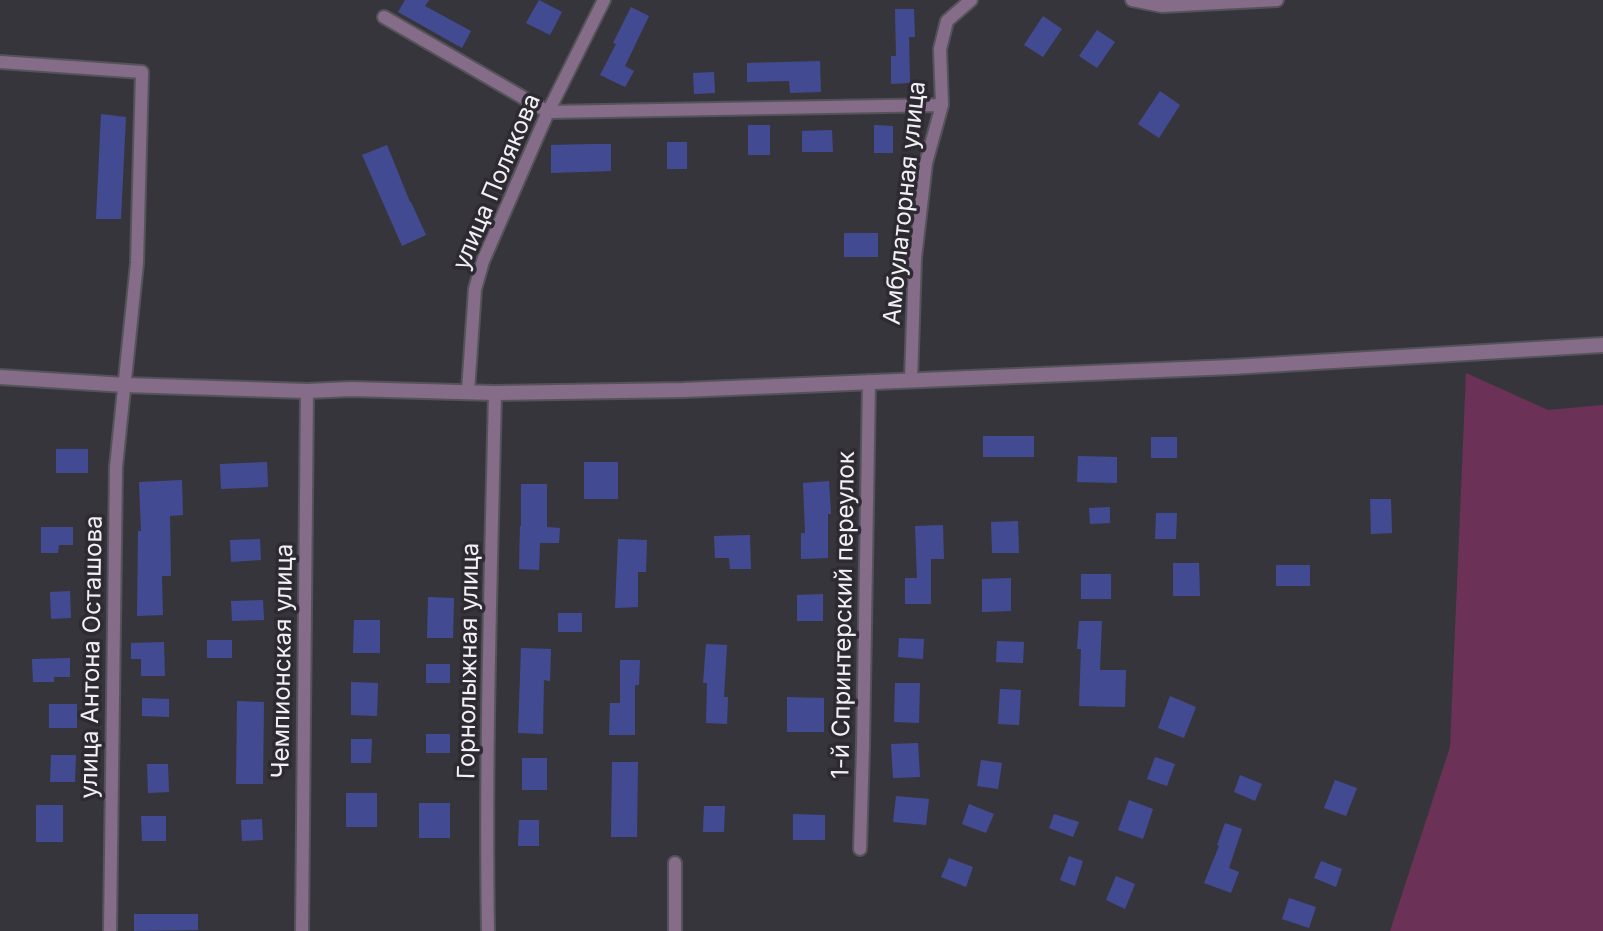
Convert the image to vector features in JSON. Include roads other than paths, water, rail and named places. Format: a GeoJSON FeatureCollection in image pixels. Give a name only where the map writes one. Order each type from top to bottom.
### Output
{"type":"FeatureCollection","features":[{"type":"Feature","properties":{"kind":"street","name":"улица Полякова"},"geometry":{"type":"LineString","coordinates":[[468,391],[475,289],[483,261],[548,112],[604,0]]}},
{"type":"Feature","properties":{"kind":"street","name":"Амбулаторная улица"},"geometry":{"type":"LineString","coordinates":[[911,380],[915,258],[926,163],[942,105],[940,49],[947,21],[971,0]]}},
{"type":"Feature","properties":{"kind":"street"},"geometry":{"type":"LineString","coordinates":[[1132,0],[1163,6],[1277,0]]}},
{"type":"Feature","properties":{"kind":"street"},"geometry":{"type":"LineString","coordinates":[[384,16],[548,112],[942,105]]}},
{"type":"Feature","properties":{"kind":"street","name":"улица Антона Осташова"},"geometry":{"type":"LineString","coordinates":[[0,62],[142,72],[136,263],[116,467],[110,931]]}},
{"type":"Feature","properties":{"kind":"street"},"geometry":{"type":"LineString","coordinates":[[0,377],[125,385],[307,391],[351,389],[495,393],[683,390],[1232,367],[1603,345]]}},
{"type":"Feature","properties":{"kind":"street","name":"1-й Спринтерский переулок"},"geometry":{"type":"LineString","coordinates":[[860,849],[869,381]]}},
{"type":"Feature","properties":{"kind":"street","name":"Чемпионская улица"},"geometry":{"type":"LineString","coordinates":[[302,931],[307,391]]}},
{"type":"Feature","properties":{"kind":"street","name":"Горнолыжная улица"},"geometry":{"type":"LineString","coordinates":[[488,931],[490,614],[495,393]]}},
{"type":"Feature","properties":{"kind":"street"},"geometry":{"type":"LineString","coordinates":[[675,863],[676,931]]}}]}
